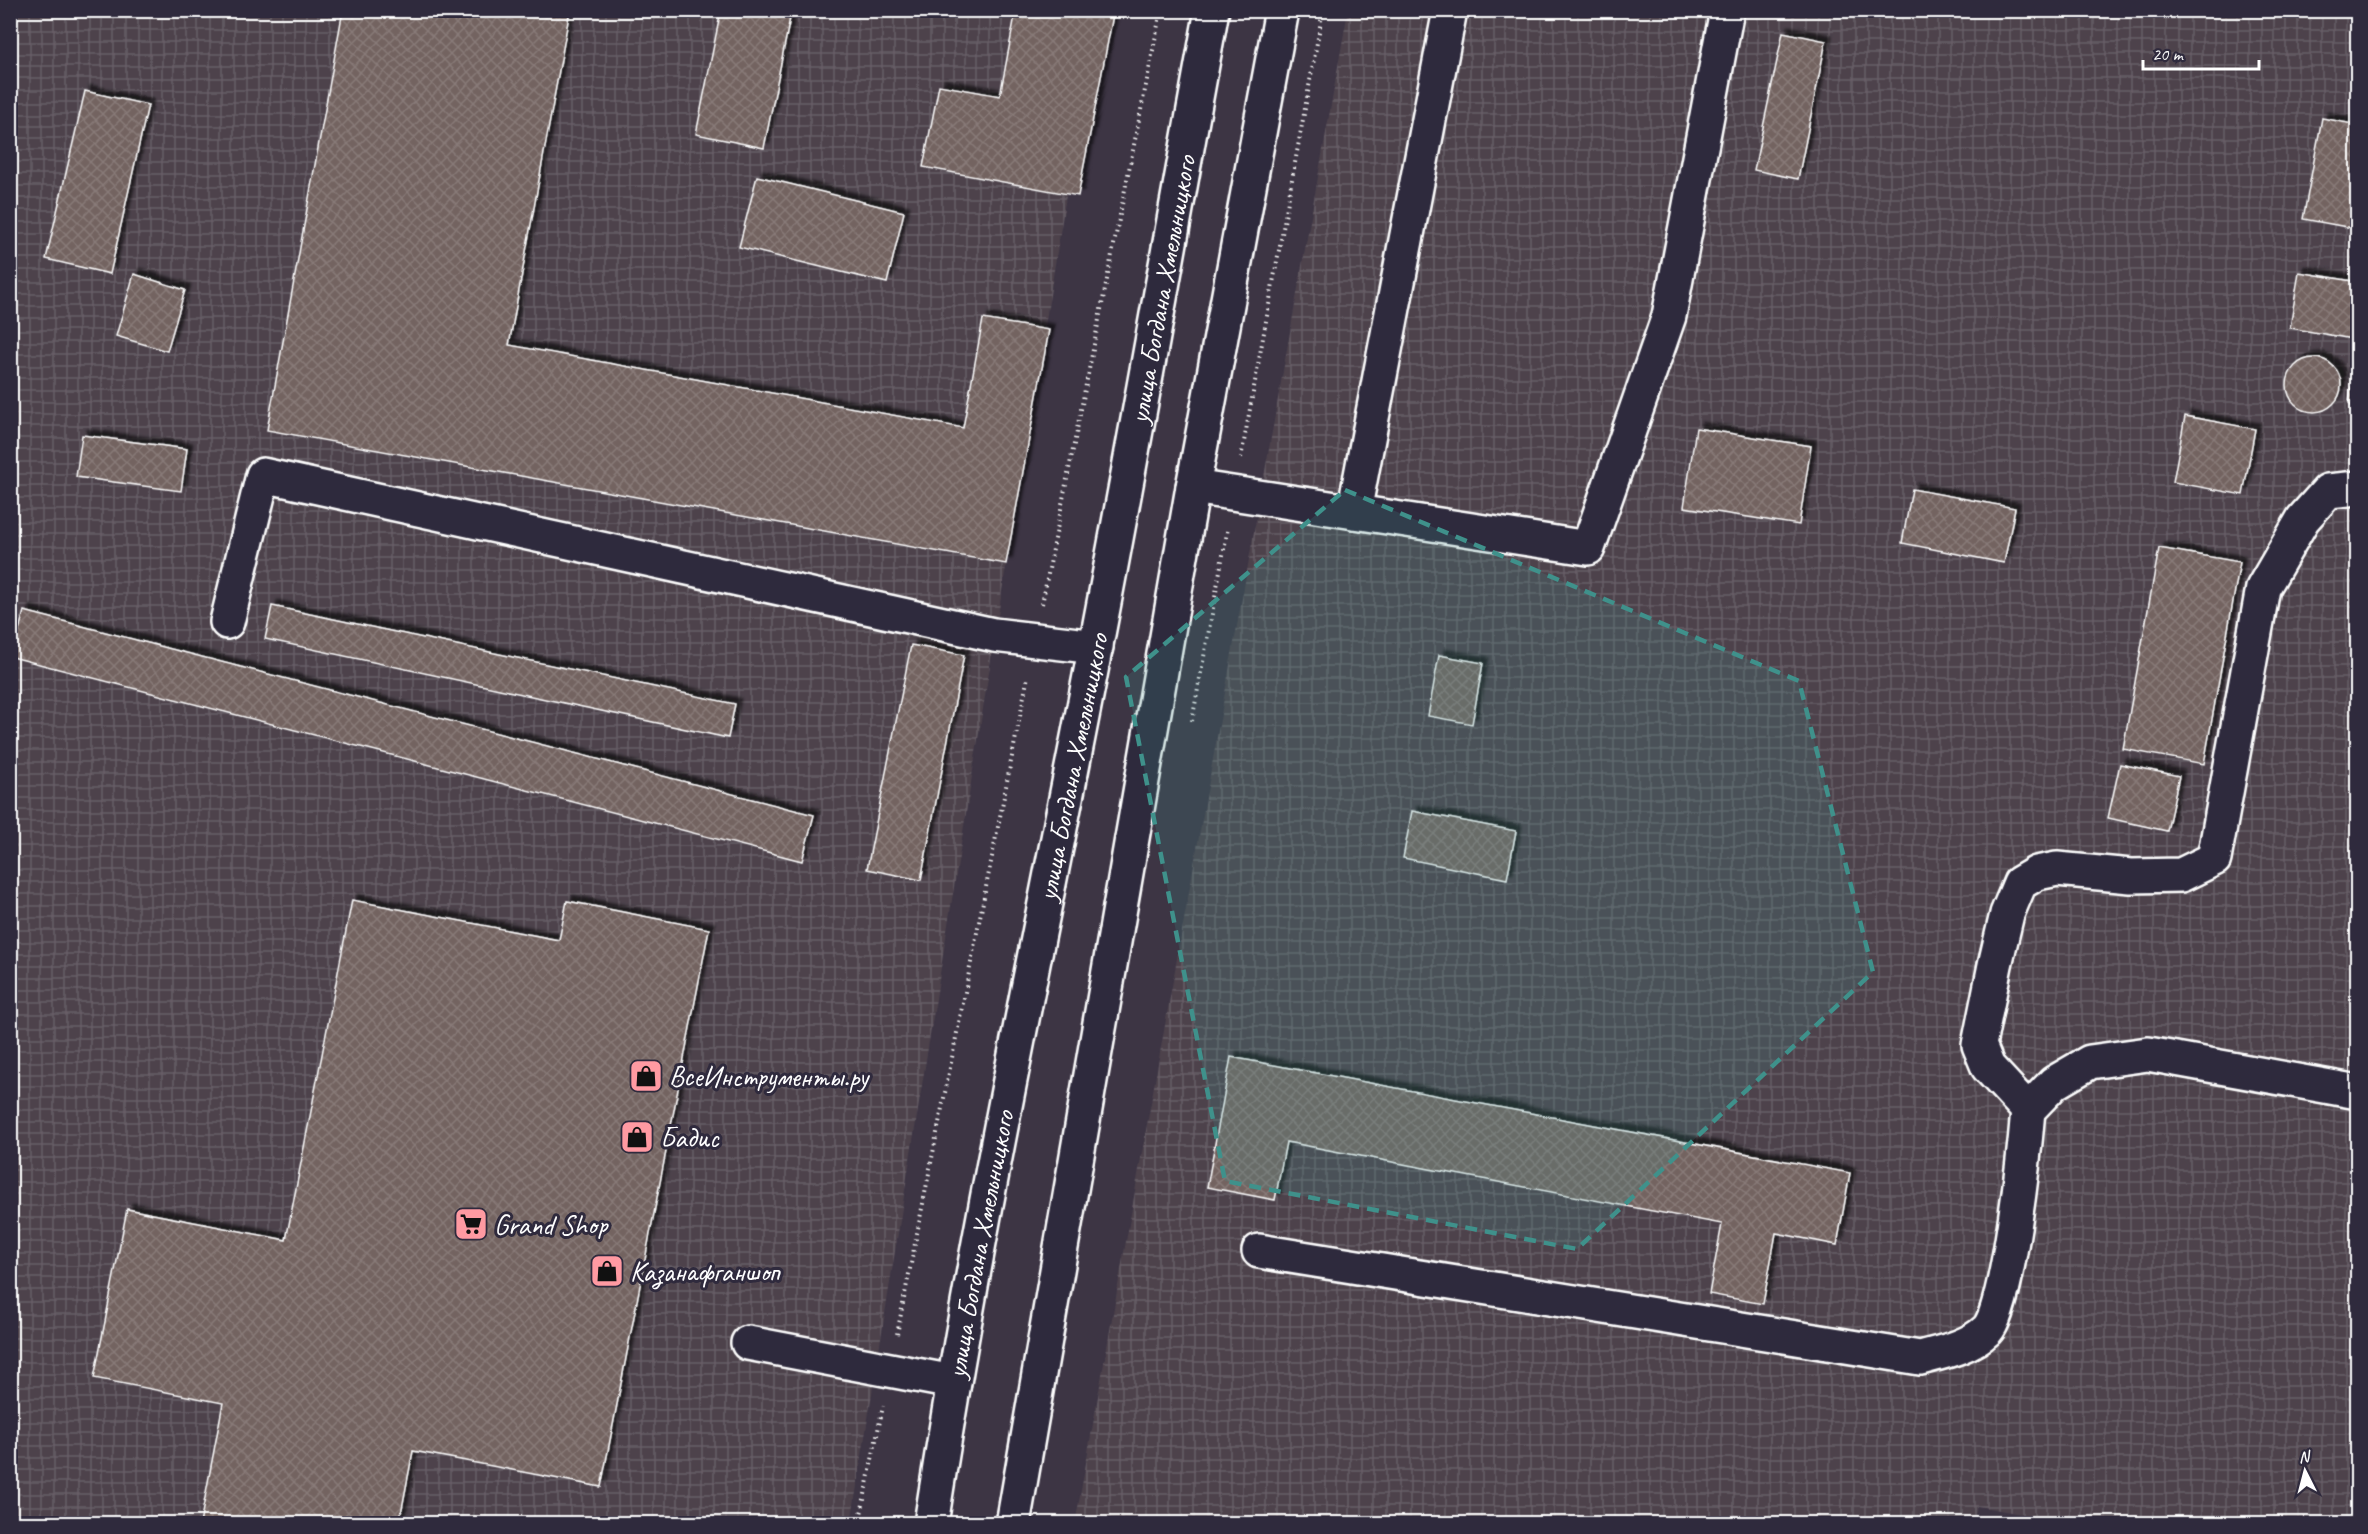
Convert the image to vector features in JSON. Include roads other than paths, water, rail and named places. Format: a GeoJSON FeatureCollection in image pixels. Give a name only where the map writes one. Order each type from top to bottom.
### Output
{"type":"FeatureCollection","features":[{"type":"Feature","properties":{"kind":"main road","name":"улица Богдана Хмельницкого"},"geometry":{"type":"LineString","coordinates":[[931,1524],[953,1383],[991,1177],[1096,647],[1212,10]]}},
{"type":"Feature","properties":{"kind":"main road"},"geometry":{"type":"LineString","coordinates":[[1013,1524],[1194,487],[1282,10]]}},
{"type":"Feature","properties":{"kind":"main road"},"geometry":{"type":"LineString","coordinates":[[1354,512],[1450,10]]}},
{"type":"Feature","properties":{"kind":"main road"},"geometry":{"type":"LineString","coordinates":[[1194,487],[1588,548],[1670,316],[1727,10]]}},
{"type":"Feature","properties":{"kind":"main road"},"geometry":{"type":"LineString","coordinates":[[227,622],[263,475],[994,635],[1096,647]]}},
{"type":"Feature","properties":{"kind":"main road"},"geometry":{"type":"LineString","coordinates":[[2028,1110],[1988,1067],[1979,1045],[2007,914],[2020,883],[2037,873],[2057,869],[2131,876],[2181,875],[2214,859],[2263,588],[2303,519],[2328,491],[2358,488]]}},
{"type":"Feature","properties":{"kind":"main road"},"geometry":{"type":"LineString","coordinates":[[1259,1251],[1920,1358],[1961,1347],[1988,1329],[2001,1300],[2024,1158],[2028,1110],[2054,1083],[2090,1062],[2148,1054],[2358,1092]]}},
{"type":"Feature","properties":{"kind":"main road"},"geometry":{"type":"LineString","coordinates":[[748,1343],[953,1383]]}},
{"type":"Feature","properties":{"kind":"place","name":"ВсеИнструменты.ру"},"geometry":{"type":"Point","coordinates":[646,1076]}},
{"type":"Feature","properties":{"kind":"place","name":"Бадис"},"geometry":{"type":"Point","coordinates":[637,1137]}},
{"type":"Feature","properties":{"kind":"place","name":"Grand Shop"},"geometry":{"type":"Point","coordinates":[471,1224]}},
{"type":"Feature","properties":{"kind":"place","name":"Казанафганшоп"},"geometry":{"type":"Point","coordinates":[607,1271]}}]}
